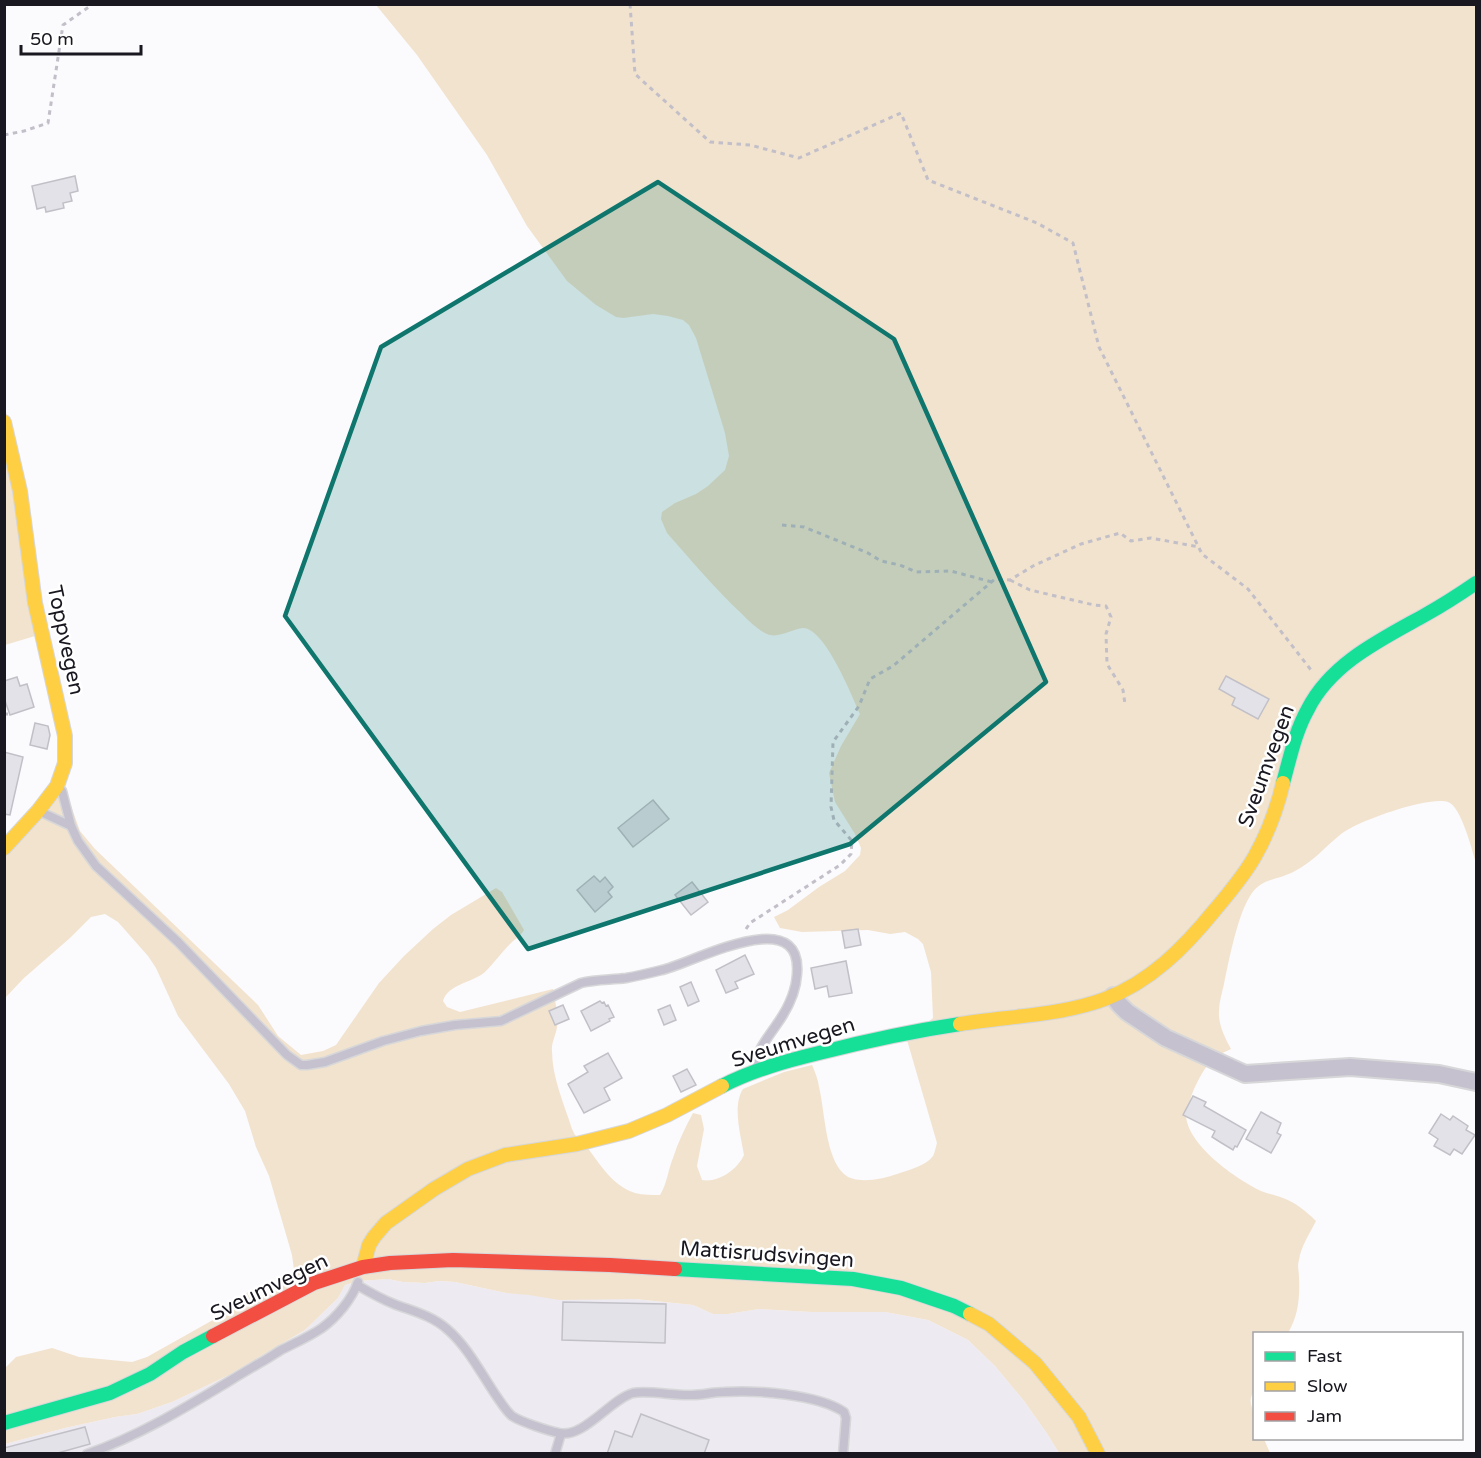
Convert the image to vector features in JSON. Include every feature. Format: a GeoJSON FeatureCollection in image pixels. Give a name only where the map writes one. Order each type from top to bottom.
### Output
{"type":"FeatureCollection","features":[{"type":"Feature","properties":{"kind":"street","name":"Toppvegen"},"geometry":{"type":"LineString","coordinates":[[4,422],[20,491],[35,603],[65,736],[65,763],[57,786],[38,811],[4,848]]}},
{"type":"Feature","properties":{"kind":"street","name":"Sveumvegen"},"geometry":{"type":"LineString","coordinates":[[4,1424],[110,1392],[150,1374],[183,1353],[314,1283],[363,1267],[365,1252],[372,1238],[391,1219],[449,1179],[486,1161],[504,1155],[582,1143],[651,1124],[755,1072],[804,1057],[931,1028],[1052,1011],[1091,1003],[1113,996],[1146,979],[1162,967],[1198,929],[1239,881],[1252,860],[1277,806],[1304,714],[1323,685],[1370,647],[1476,584]]}},
{"type":"Feature","properties":{"kind":"street"},"geometry":{"type":"LineString","coordinates":[[1113,996],[1127,1012],[1166,1038],[1245,1074],[1350,1067],[1439,1074],[1476,1082]]}},
{"type":"Feature","properties":{"kind":"street","name":"Mattisrudsvingen"},"geometry":{"type":"LineString","coordinates":[[363,1267],[390,1263],[453,1260],[598,1265],[853,1279],[901,1288],[954,1306],[989,1324],[1028,1356],[1079,1417],[1098,1454]]}},
{"type":"Feature","properties":{"kind":"lane"},"geometry":{"type":"LineString","coordinates":[[57,786],[62,791],[70,826],[78,842],[96,866],[178,942],[287,1055],[301,1065],[325,1062],[382,1041],[421,1031],[501,1021],[590,980],[626,978],[664,970],[738,943],[769,939],[779,941],[792,950],[797,964],[797,974],[792,995],[759,1051],[755,1072]]}},
{"type":"Feature","properties":{"kind":"lane"},"geometry":{"type":"LineString","coordinates":[[38,811],[70,826]]}},
{"type":"Feature","properties":{"kind":"lane"},"geometry":{"type":"LineString","coordinates":[[87,1454],[112,1445],[162,1421],[322,1328],[346,1304],[357,1285],[363,1267]]}},
{"type":"Feature","properties":{"kind":"lane"},"geometry":{"type":"LineString","coordinates":[[357,1285],[396,1305],[418,1311],[434,1319],[460,1343],[512,1416],[561,1434],[572,1433],[624,1398],[636,1393],[692,1395],[724,1392],[769,1393],[812,1399],[841,1410],[846,1418],[843,1454]]}},
{"type":"Feature","properties":{"kind":"lane"},"geometry":{"type":"LineString","coordinates":[[555,1454],[561,1434]]}},
{"type":"Feature","properties":{"kind":"path"},"geometry":{"type":"LineString","coordinates":[[4,135],[48,123],[63,25],[93,4]]}},
{"type":"Feature","properties":{"kind":"path"},"geometry":{"type":"LineString","coordinates":[[630,4],[635,74],[710,142],[750,145],[799,159],[901,113],[928,180],[1037,223],[1073,243],[1099,347],[1202,554],[1248,590],[1323,685]]}},
{"type":"Feature","properties":{"kind":"path"},"geometry":{"type":"LineString","coordinates":[[782,525],[804,527],[868,553],[881,561],[900,565],[916,572],[951,571],[992,582]]}},
{"type":"Feature","properties":{"kind":"path"},"geometry":{"type":"LineString","coordinates":[[1010,580],[1033,566],[1081,544],[1120,533],[1131,541],[1151,538],[1199,547]]}},
{"type":"Feature","properties":{"kind":"path"},"geometry":{"type":"LineString","coordinates":[[738,943],[750,923],[840,865],[851,854],[852,841],[834,820],[831,807],[833,742],[859,706],[870,679],[893,666],[995,579],[1010,580],[1030,590],[1106,606],[1111,617],[1106,634],[1107,664],[1123,690],[1125,704]]}},
{"type":"Feature","properties":{"kind":"highlighted area"},"geometry":{"type":"Polygon","coordinates":[[[658,182],[894,339],[1046,682],[850,844],[528,949],[285,616],[381,347],[658,182]]]}},
{"type":"Feature","properties":{"kind":"shaded area"},"geometry":{"type":"Polygon","coordinates":[[[376,5],[1476,5],[1476,863],[1457,811],[1448,802],[1438,801],[1410,806],[1362,823],[1341,834],[1302,867],[1256,888],[1247,901],[1238,924],[1220,1004],[1221,1026],[1231,1049],[1218,1055],[1206,1068],[1193,1092],[1186,1113],[1188,1126],[1195,1138],[1214,1160],[1251,1186],[1297,1205],[1316,1221],[1300,1255],[1298,1307],[1288,1332],[1253,1332],[1251,1401],[1253,1440],[1264,1440],[1270,1453],[1059,1453],[1024,1401],[995,1366],[968,1340],[928,1320],[885,1312],[759,1309],[713,1314],[693,1305],[635,1299],[559,1300],[506,1293],[455,1282],[425,1283],[388,1279],[359,1281],[345,1285],[338,1298],[305,1330],[227,1376],[172,1402],[137,1414],[65,1428],[5,1444],[4,1369],[16,1357],[52,1348],[79,1357],[132,1362],[147,1357],[220,1316],[249,1291],[270,1285],[292,1284],[295,1277],[292,1255],[269,1176],[256,1147],[245,1111],[229,1084],[178,1016],[148,956],[118,922],[105,914],[91,917],[5,998],[5,842],[63,784],[80,831],[95,849],[258,1005],[278,1036],[301,1055],[323,1051],[336,1045],[379,983],[433,929],[451,915],[496,888],[502,892],[524,930],[485,972],[455,987],[443,1001],[447,1007],[460,1012],[553,989],[557,1013],[552,1045],[554,1071],[572,1129],[611,1178],[635,1193],[660,1195],[677,1146],[693,1113],[701,1115],[704,1129],[697,1166],[702,1180],[720,1177],[732,1170],[744,1155],[738,1112],[743,1089],[784,1072],[812,1065],[818,1081],[829,1145],[833,1157],[844,1174],[862,1180],[891,1176],[926,1162],[933,1156],[937,1143],[907,1040],[933,1018],[931,972],[923,944],[905,932],[890,934],[868,930],[802,932],[780,928],[774,917],[845,871],[860,855],[861,848],[855,834],[835,802],[829,773],[841,746],[860,714],[837,664],[820,639],[811,631],[803,628],[780,635],[767,634],[760,630],[722,595],[667,533],[661,519],[662,512],[708,486],[725,470],[729,456],[725,433],[696,338],[689,325],[683,320],[668,316],[653,314],[616,317],[596,305],[567,281],[527,226],[487,155],[417,55],[376,5]]]}},
{"type":"Feature","properties":{"kind":"shaded area"},"geometry":{"type":"Polygon","coordinates":[[[4,405],[14,441],[45,633],[5,645],[4,405]]]}},
{"type":"Feature","properties":{"kind":"shaded area"},"geometry":{"type":"Polygon","coordinates":[[[388,1279],[425,1283],[455,1282],[506,1293],[635,1299],[693,1305],[713,1314],[759,1309],[885,1312],[928,1320],[968,1340],[995,1366],[1024,1401],[1059,1453],[5,1454],[5,1444],[65,1428],[137,1414],[172,1402],[227,1376],[305,1330],[338,1298],[345,1285],[359,1281],[388,1279]]]}},
{"type":"Feature","properties":{"kind":"building"},"geometry":{"type":"Polygon","coordinates":[[[75,176],[78,191],[70,193],[72,201],[63,203],[64,208],[46,212],[45,207],[37,209],[32,186],[75,176]]]}},
{"type":"Feature","properties":{"kind":"building"},"geometry":{"type":"Polygon","coordinates":[[[1226,676],[1269,699],[1258,719],[1232,705],[1235,698],[1219,689],[1226,676]]]}},
{"type":"Feature","properties":{"kind":"building"},"geometry":{"type":"Polygon","coordinates":[[[17,677],[20,686],[27,684],[34,707],[10,715],[4,698],[4,681],[17,677]]]}},
{"type":"Feature","properties":{"kind":"building"},"geometry":{"type":"Polygon","coordinates":[[[35,723],[48,726],[50,735],[47,749],[30,745],[35,723]]]}},
{"type":"Feature","properties":{"kind":"building"},"geometry":{"type":"Polygon","coordinates":[[[4,752],[23,757],[10,815],[4,814],[4,752]]]}},
{"type":"Feature","properties":{"kind":"building"},"geometry":{"type":"Polygon","coordinates":[[[653,800],[669,819],[633,847],[618,828],[653,800]]]}},
{"type":"Feature","properties":{"kind":"building"},"geometry":{"type":"Polygon","coordinates":[[[594,876],[600,882],[605,877],[613,887],[608,892],[612,897],[595,912],[577,890],[594,876]]]}},
{"type":"Feature","properties":{"kind":"building"},"geometry":{"type":"Polygon","coordinates":[[[692,882],[708,902],[691,915],[675,895],[692,882]]]}},
{"type":"Feature","properties":{"kind":"building"},"geometry":{"type":"Polygon","coordinates":[[[858,929],[861,945],[845,948],[842,931],[858,929]]]}},
{"type":"Feature","properties":{"kind":"building"},"geometry":{"type":"Polygon","coordinates":[[[745,955],[754,974],[735,982],[738,988],[726,993],[716,970],[745,955]]]}},
{"type":"Feature","properties":{"kind":"building"},"geometry":{"type":"Polygon","coordinates":[[[846,961],[852,993],[829,997],[827,986],[815,989],[811,968],[846,961]]]}},
{"type":"Feature","properties":{"kind":"building"},"geometry":{"type":"Polygon","coordinates":[[[691,982],[699,1001],[688,1006],[680,987],[691,982]]]}},
{"type":"Feature","properties":{"kind":"building"},"geometry":{"type":"Polygon","coordinates":[[[600,1001],[608,1005],[614,1017],[591,1031],[581,1011],[600,1001]]]}},
{"type":"Feature","properties":{"kind":"building"},"geometry":{"type":"Polygon","coordinates":[[[563,1005],[569,1019],[555,1025],[549,1011],[563,1005]]]}},
{"type":"Feature","properties":{"kind":"building"},"geometry":{"type":"Polygon","coordinates":[[[670,1005],[676,1020],[664,1025],[658,1010],[670,1005]]]}},
{"type":"Feature","properties":{"kind":"building"},"geometry":{"type":"Polygon","coordinates":[[[608,1053],[622,1078],[604,1088],[610,1100],[584,1113],[568,1084],[588,1072],[584,1066],[608,1053]]]}},
{"type":"Feature","properties":{"kind":"building"},"geometry":{"type":"Polygon","coordinates":[[[687,1069],[696,1085],[681,1092],[673,1076],[687,1069]]]}},
{"type":"Feature","properties":{"kind":"building"},"geometry":{"type":"Polygon","coordinates":[[[1193,1096],[1206,1102],[1204,1106],[1246,1130],[1237,1147],[1235,1146],[1233,1150],[1212,1137],[1215,1131],[1183,1115],[1193,1096]]]}},
{"type":"Feature","properties":{"kind":"building"},"geometry":{"type":"Polygon","coordinates":[[[1261,1112],[1281,1123],[1277,1133],[1281,1135],[1271,1153],[1246,1139],[1261,1112]]]}},
{"type":"Feature","properties":{"kind":"building"},"geometry":{"type":"Polygon","coordinates":[[[1441,1114],[1450,1120],[1453,1116],[1468,1126],[1466,1130],[1475,1135],[1462,1154],[1454,1149],[1450,1155],[1434,1146],[1438,1139],[1429,1133],[1441,1114]]]}},
{"type":"Feature","properties":{"kind":"building"},"geometry":{"type":"Polygon","coordinates":[[[563,1302],[666,1304],[665,1343],[562,1340],[563,1302]]]}},
{"type":"Feature","properties":{"kind":"building"},"geometry":{"type":"Polygon","coordinates":[[[641,1414],[709,1440],[704,1454],[607,1454],[615,1431],[632,1437],[641,1414]]]}},
{"type":"Feature","properties":{"kind":"building"},"geometry":{"type":"Polygon","coordinates":[[[85,1427],[90,1444],[54,1454],[4,1454],[4,1448],[85,1427]]]}},
{"type":"Feature","properties":{"kind":"traffic: fast"},"geometry":{"type":"LineString","coordinates":[[1283,783],[1303,718],[1330,678],[1375,643],[1476,583]]}},
{"type":"Feature","properties":{"kind":"traffic: fast"},"geometry":{"type":"LineString","coordinates":[[722,1086],[758,1071],[807,1056],[854,1044],[960,1024]]}},
{"type":"Feature","properties":{"kind":"traffic: fast"},"geometry":{"type":"LineString","coordinates":[[675,1269],[853,1279],[901,1288],[954,1306],[970,1314]]}},
{"type":"Feature","properties":{"kind":"traffic: fast"},"geometry":{"type":"LineString","coordinates":[[4,1423],[110,1393],[150,1374],[213,1336]]}},
{"type":"Feature","properties":{"kind":"traffic: slow"},"geometry":{"type":"LineString","coordinates":[[4,422],[20,491],[35,603],[65,736],[65,763],[57,786],[38,811],[4,848]]}},
{"type":"Feature","properties":{"kind":"traffic: slow"},"geometry":{"type":"LineString","coordinates":[[960,1024],[1088,1005],[1121,992],[1151,973],[1178,951],[1203,925],[1246,870],[1268,830],[1283,783]]}},
{"type":"Feature","properties":{"kind":"traffic: slow"},"geometry":{"type":"LineString","coordinates":[[363,1267],[369,1245],[386,1223],[434,1189],[468,1169],[505,1155],[577,1144],[629,1131],[667,1115],[722,1086]]}},
{"type":"Feature","properties":{"kind":"traffic: slow"},"geometry":{"type":"LineString","coordinates":[[970,1314],[989,1324],[1035,1363],[1079,1417],[1098,1454]]}},
{"type":"Feature","properties":{"kind":"traffic: jam"},"geometry":{"type":"LineString","coordinates":[[213,1336],[314,1283],[363,1267],[390,1263],[453,1260],[675,1269]]}}]}
